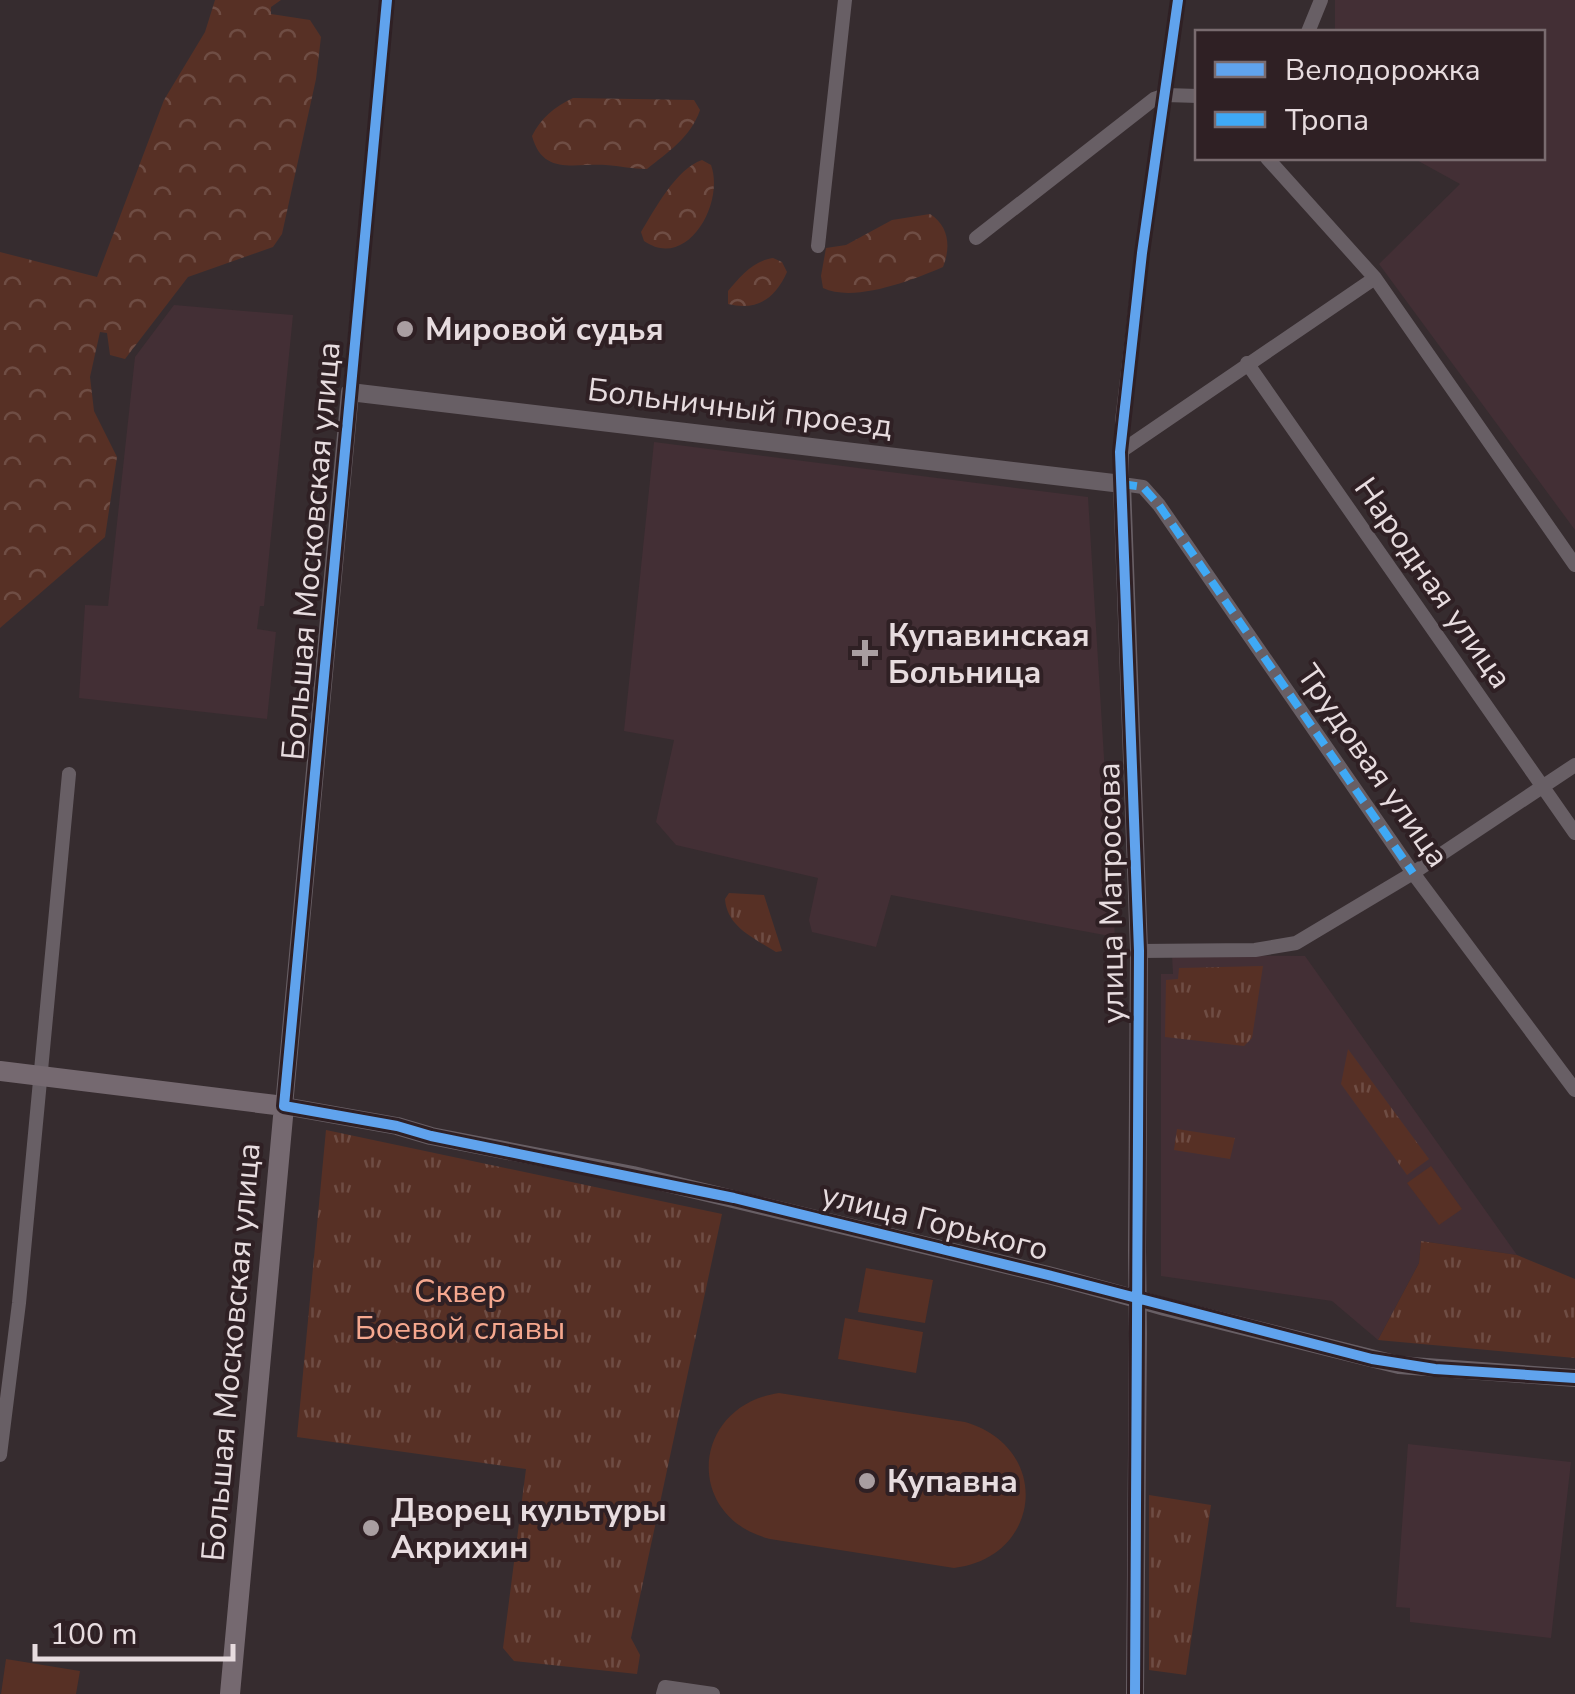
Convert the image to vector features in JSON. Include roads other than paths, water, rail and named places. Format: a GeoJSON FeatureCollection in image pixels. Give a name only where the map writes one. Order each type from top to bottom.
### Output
{"type":"FeatureCollection","features":[{"type":"Feature","properties":{"kind":"main road"},"geometry":{"type":"LineString","coordinates":[[0,1072],[284,1106]]}},
{"type":"Feature","properties":{"kind":"main road","name":"Большая Московская улица"},"geometry":{"type":"LineString","coordinates":[[230,1694],[284,1106]]}},
{"type":"Feature","properties":{"kind":"street","name":"Большая Московская улица"},"geometry":{"type":"LineString","coordinates":[[284,1106],[388,0]]}},
{"type":"Feature","properties":{"kind":"street"},"geometry":{"type":"LineString","coordinates":[[818,246],[845,0]]}},
{"type":"Feature","properties":{"kind":"street","name":"улица Матросова"},"geometry":{"type":"LineString","coordinates":[[1135,1694],[1139,951],[1120,452],[1142,253],[1178,0]]}},
{"type":"Feature","properties":{"kind":"street"},"geometry":{"type":"LineString","coordinates":[[1309,30],[1320,0]]}},
{"type":"Feature","properties":{"kind":"street"},"geometry":{"type":"LineString","coordinates":[[976,238],[1154,99],[1166,95],[1195,96]]}},
{"type":"Feature","properties":{"kind":"street"},"geometry":{"type":"LineString","coordinates":[[1270,160],[1375,278],[1575,565]]}},
{"type":"Feature","properties":{"kind":"street"},"geometry":{"type":"LineString","coordinates":[[1120,452],[1375,278]]}},
{"type":"Feature","properties":{"kind":"street","name":"Народная улица"},"geometry":{"type":"LineString","coordinates":[[1247,362],[1575,833]]}},
{"type":"Feature","properties":{"kind":"street","name":"Больничный проезд"},"geometry":{"type":"LineString","coordinates":[[350,392],[1122,484]]}},
{"type":"Feature","properties":{"kind":"street","name":"Трудовая улица"},"geometry":{"type":"LineString","coordinates":[[1122,484],[1144,487],[1160,504],[1412,874],[1575,1090]]}},
{"type":"Feature","properties":{"kind":"street"},"geometry":{"type":"LineString","coordinates":[[1139,951],[1277,949],[1318,932],[1575,765]]}},
{"type":"Feature","properties":{"kind":"street"},"geometry":{"type":"LineString","coordinates":[[0,1455],[19,1303],[69,774]]}},
{"type":"Feature","properties":{"kind":"street","name":"улица Горького"},"geometry":{"type":"LineString","coordinates":[[284,1106],[633,1175],[1400,1365],[1575,1378]]}},
{"type":"Feature","properties":{"kind":"street"},"geometry":{"type":"LineString","coordinates":[[664,1690],[713,1694]]}},
{"type":"Feature","properties":{"kind":"place","name":"Мировой судья"},"geometry":{"type":"Point","coordinates":[405,329]}},
{"type":"Feature","properties":{"kind":"place","name":"Купавинская Больница"},"geometry":{"type":"Point","coordinates":[865,653]}},
{"type":"Feature","properties":{"kind":"place","name":"Купавна"},"geometry":{"type":"Point","coordinates":[867,1481]}},
{"type":"Feature","properties":{"kind":"place","name":"Дворец культуры Акрихин"},"geometry":{"type":"Point","coordinates":[371,1528]}},
{"type":"Feature","properties":{"kind":"park label","name":"Сквер Боевой славы"},"geometry":{"type":"Point","coordinates":[460,1310]}}]}
